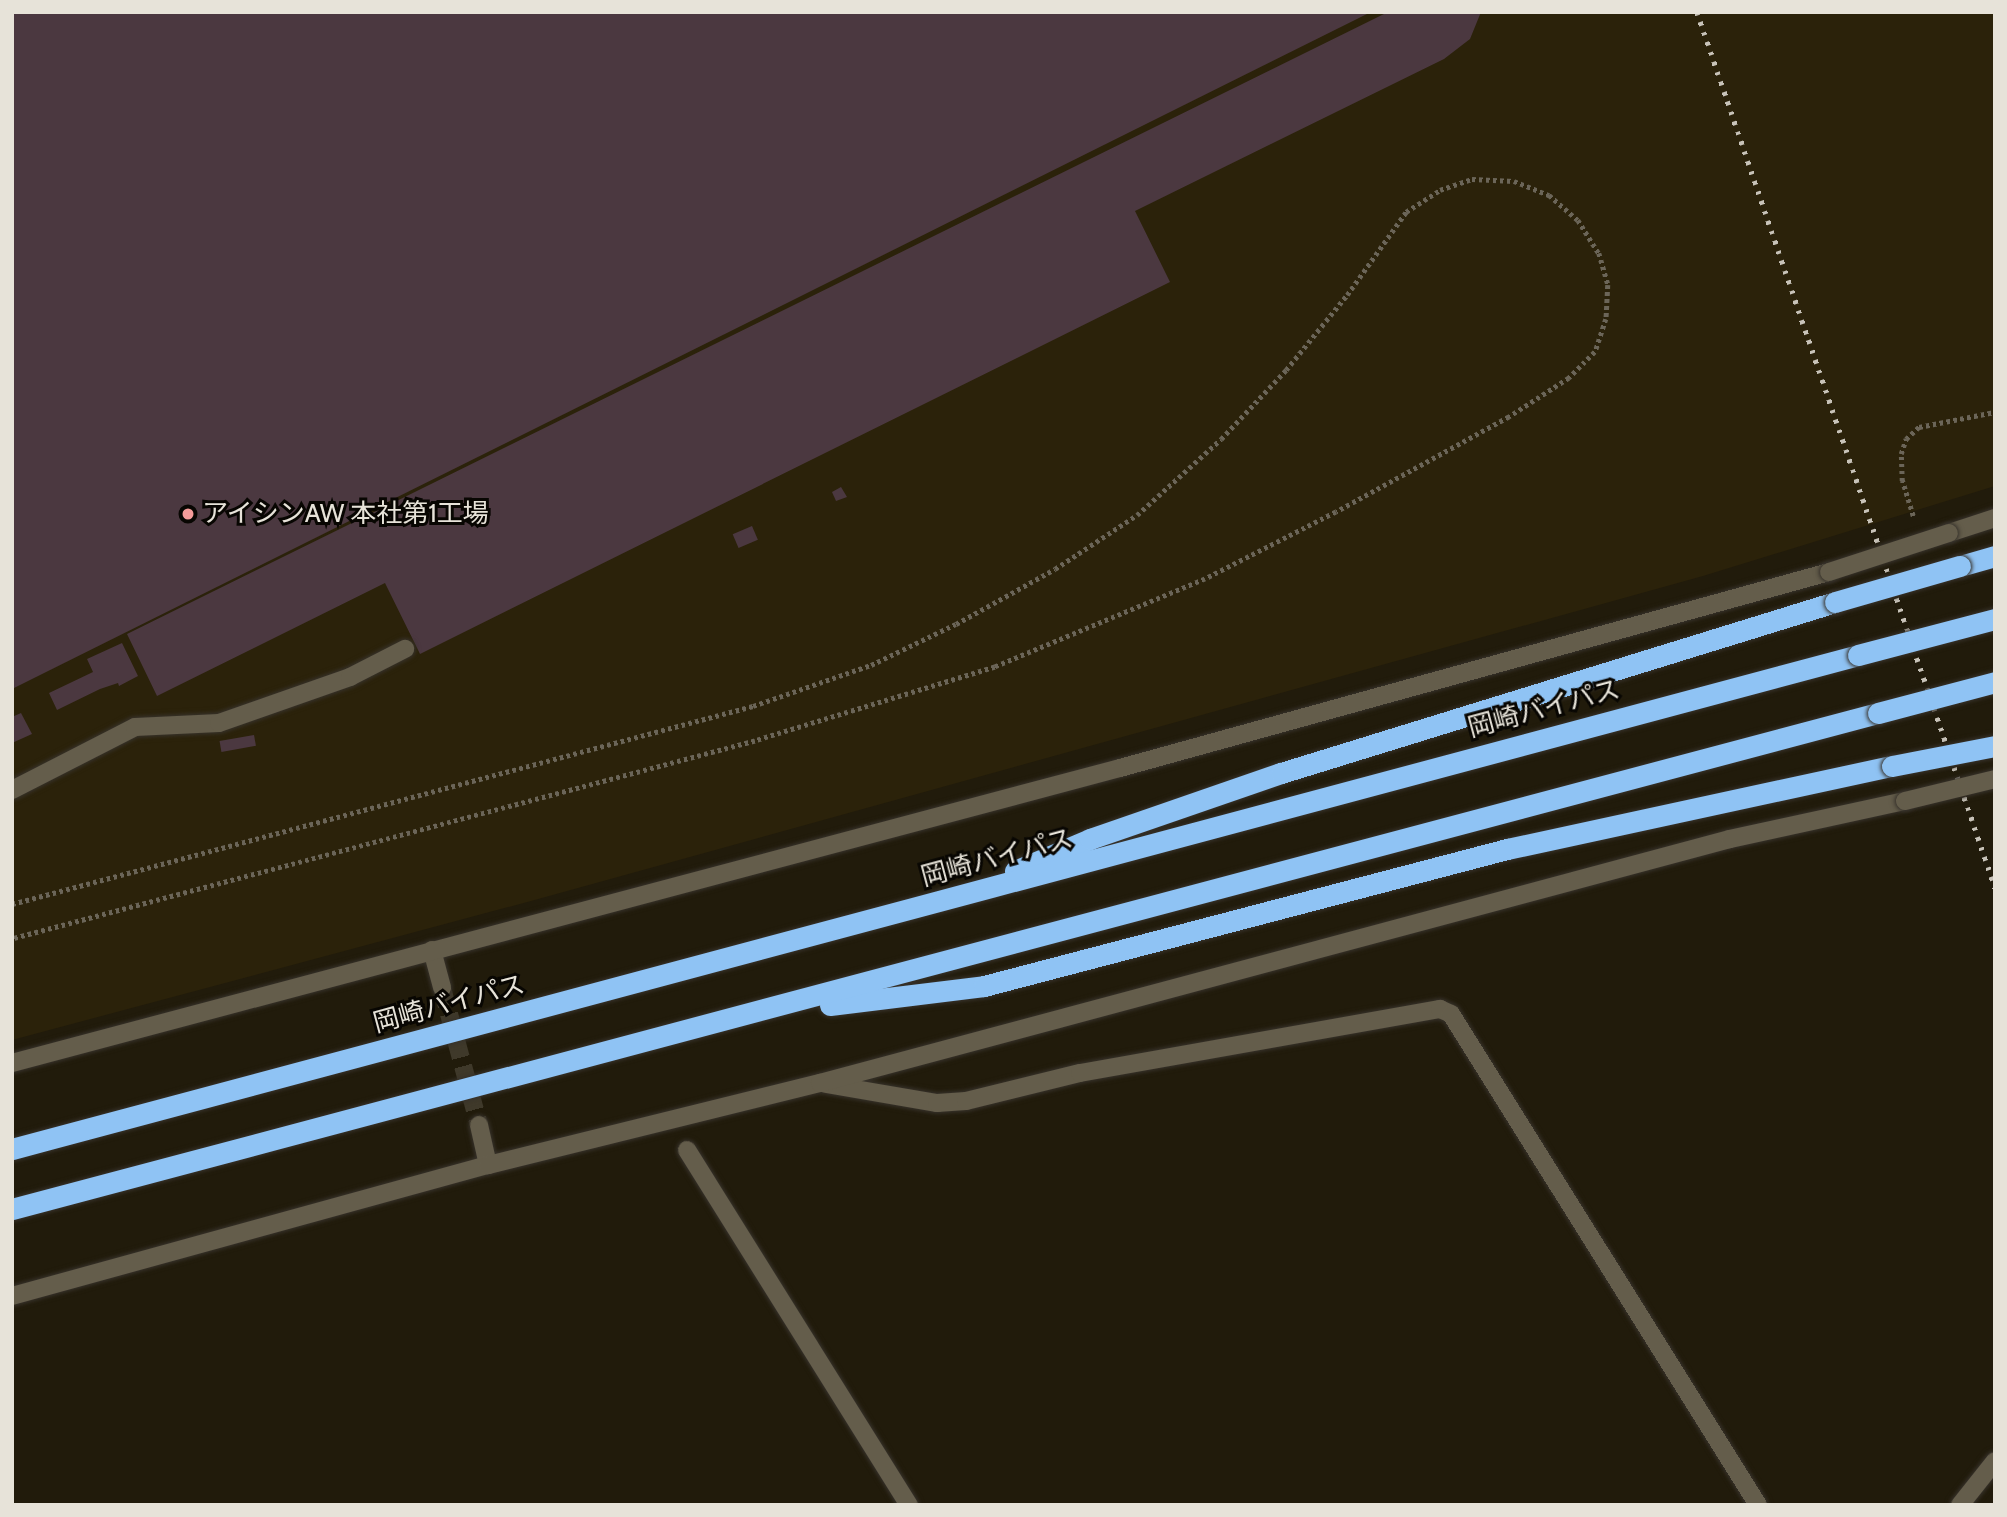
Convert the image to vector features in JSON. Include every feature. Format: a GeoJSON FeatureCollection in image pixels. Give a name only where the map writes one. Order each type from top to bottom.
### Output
{"type":"FeatureCollection","features":[{"type":"Feature","properties":{"kind":"highway"},"geometry":{"type":"LineString","coordinates":[[949,900],[1090,839],[1281,773],[1835,602],[1995,556]]}},
{"type":"Feature","properties":{"kind":"highway","name":"岡崎バイパス"},"geometry":{"type":"LineString","coordinates":[[12,1149],[1995,619]]}},
{"type":"Feature","properties":{"kind":"highway"},"geometry":{"type":"LineString","coordinates":[[12,1209],[755,1014],[1327,858],[1995,682]]}},
{"type":"Feature","properties":{"kind":"highway"},"geometry":{"type":"LineString","coordinates":[[755,1014],[984,986],[1507,849],[1995,746]]}},
{"type":"Feature","properties":{"kind":"street"},"geometry":{"type":"LineString","coordinates":[[12,1063],[1107,771],[1829,572],[1995,518]]}},
{"type":"Feature","properties":{"kind":"street"},"geometry":{"type":"LineString","coordinates":[[12,790],[135,727],[219,723],[350,677],[405,649]]}},
{"type":"Feature","properties":{"kind":"street"},"geometry":{"type":"LineString","coordinates":[[12,1296],[488,1165],[820,1083],[1730,839],[1995,779]]}},
{"type":"Feature","properties":{"kind":"street"},"geometry":{"type":"LineString","coordinates":[[432,950],[442,988]]}},
{"type":"Feature","properties":{"kind":"street"},"geometry":{"type":"LineString","coordinates":[[820,1083],[937,1102],[965,1101],[1080,1073],[1440,1009],[1451,1014],[1758,1505]]}},
{"type":"Feature","properties":{"kind":"street"},"geometry":{"type":"LineString","coordinates":[[478,1125],[488,1165]]}},
{"type":"Feature","properties":{"kind":"street"},"geometry":{"type":"LineString","coordinates":[[687,1150],[909,1505]]}},
{"type":"Feature","properties":{"kind":"street"},"geometry":{"type":"LineString","coordinates":[[1959,1505],[1995,1461]]}},
{"type":"Feature","properties":{"kind":"path"},"geometry":{"type":"LineString","coordinates":[[12,904],[753,706],[871,665],[956,624],[1055,569],[1146,507],[1221,439],[1286,370],[1354,286],[1406,212],[1440,190],[1472,179],[1514,181],[1549,195],[1578,220],[1599,253],[1608,285],[1606,319],[1595,352],[1569,378],[1509,417],[1336,512],[1205,579],[995,667],[755,741],[12,939]]}},
{"type":"Feature","properties":{"kind":"shaded area"},"geometry":{"type":"Polygon","coordinates":[[[12,12],[1995,12],[1995,486],[1703,576],[531,901],[12,1040],[12,12]]]}},
{"type":"Feature","properties":{"kind":"building","name":"アイシンAW 本社第1工場"},"geometry":{"type":"Polygon","coordinates":[[[12,12],[1371,12],[12,689],[12,12]]]}},
{"type":"Feature","properties":{"kind":"building"},"geometry":{"type":"Polygon","coordinates":[[[1388,12],[1481,12],[1470,39],[1444,59],[1135,211],[1170,282],[420,654],[385,583],[157,696],[127,634],[1388,12]]]}},
{"type":"Feature","properties":{"kind":"building"},"geometry":{"type":"Polygon","coordinates":[[[841,487],[847,497],[836,501],[832,492],[841,487]]]}},
{"type":"Feature","properties":{"kind":"building"},"geometry":{"type":"Polygon","coordinates":[[[752,526],[758,540],[739,548],[733,534],[752,526]]]}},
{"type":"Feature","properties":{"kind":"building"},"geometry":{"type":"Polygon","coordinates":[[[122,643],[138,676],[119,686],[118,683],[100,689],[57,710],[49,693],[93,672],[87,659],[122,643]]]}},
{"type":"Feature","properties":{"kind":"building"},"geometry":{"type":"Polygon","coordinates":[[[21,713],[32,734],[12,743],[12,717],[21,713]]]}},
{"type":"Feature","properties":{"kind":"building"},"geometry":{"type":"Polygon","coordinates":[[[254,735],[256,746],[221,752],[220,741],[254,735]]]}},
{"type":"Feature","properties":{"kind":"tunnel"},"geometry":{"type":"LineString","coordinates":[[442,988],[479,1125]]}},
{"type":"Feature","properties":{"kind":"railway"},"geometry":{"type":"LineString","coordinates":[[1697,12],[1995,888]]}},
{"type":"Feature","properties":{"kind":"place","name":"アイシンAW 本社第1工場"},"geometry":{"type":"Point","coordinates":[188,514]}}]}
